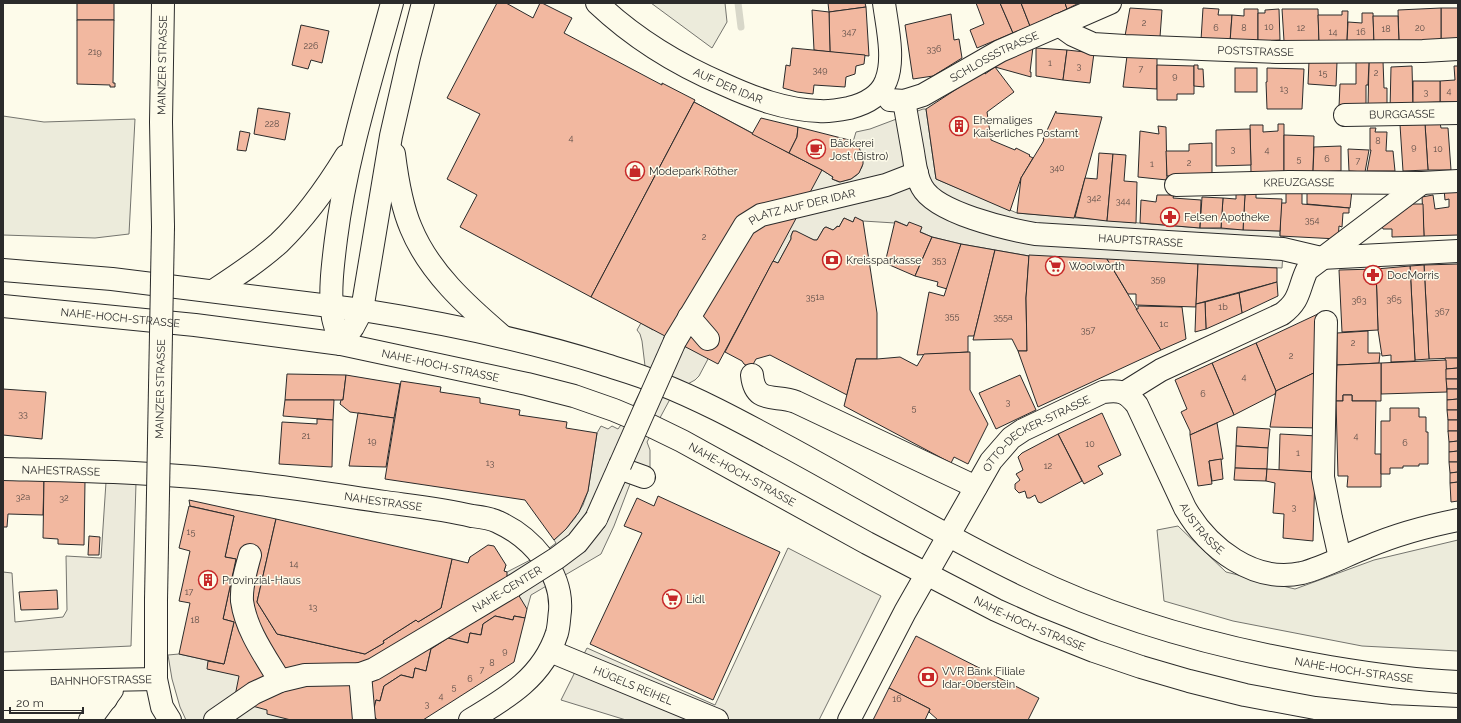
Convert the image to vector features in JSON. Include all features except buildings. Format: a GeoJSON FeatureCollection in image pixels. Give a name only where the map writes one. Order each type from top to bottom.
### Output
{"type":"FeatureCollection","features":[{"type":"Feature","properties":{"kind":"street","name":"MAINZER STRASSE"},"geometry":{"type":"LineString","coordinates":[[156,679],[155,645],[163,227],[161,122],[163,3]]}},
{"type":"Feature","properties":{"kind":"street"},"geometry":{"type":"LineString","coordinates":[[340,344],[332,306],[333,260],[338,217],[352,147],[392,3]]}},
{"type":"Feature","properties":{"kind":"street"},"geometry":{"type":"LineString","coordinates":[[340,344],[356,323],[362,310],[391,136],[423,3]]}},
{"type":"Feature","properties":{"kind":"street","name":"AUF DER IDAR"},"geometry":{"type":"LineString","coordinates":[[597,3],[616,21],[645,43],[673,60],[700,74],[764,101],[820,112],[854,107],[878,96]]}},
{"type":"Feature","properties":{"kind":"street"},"geometry":{"type":"LineString","coordinates":[[878,96],[886,81],[890,65],[884,3]]}},
{"type":"Feature","properties":{"kind":"street","name":"SCHLOSSSTRASSE"},"geometry":{"type":"LineString","coordinates":[[878,96],[892,100],[904,101],[923,95],[1000,51],[1110,3]]}},
{"type":"Feature","properties":{"kind":"street","name":"POSTSTRASSE"},"geometry":{"type":"LineString","coordinates":[[1059,25],[1073,35],[1093,44],[1125,46],[1276,52],[1423,51],[1458,49]]}},
{"type":"Feature","properties":{"kind":"street","name":"HAUPTSTRASSE"},"geometry":{"type":"LineString","coordinates":[[904,101],[917,172],[922,188],[943,205],[966,216],[1000,227],[1035,234],[1283,249],[1321,258],[1458,251]]}},
{"type":"Feature","properties":{"kind":"street","name":"BURGGASSE"},"geometry":{"type":"LineString","coordinates":[[1345,115],[1458,113]]}},
{"type":"Feature","properties":{"kind":"street"},"geometry":{"type":"LineString","coordinates":[[391,136],[404,207],[410,228],[418,244],[442,279],[471,310],[501,336]]}},
{"type":"Feature","properties":{"kind":"street"},"geometry":{"type":"LineString","coordinates":[[213,291],[264,256],[289,232],[326,188],[352,147]]}},
{"type":"Feature","properties":{"kind":"street","name":"PLATZ AUF DER IDAR"},"geometry":{"type":"LineString","coordinates":[[675,340],[745,225],[761,215],[886,185],[917,172]]}},
{"type":"Feature","properties":{"kind":"street","name":"KREUZGASSE"},"geometry":{"type":"LineString","coordinates":[[1176,185],[1289,182],[1422,183],[1458,181]]}},
{"type":"Feature","properties":{"kind":"street"},"geometry":{"type":"LineString","coordinates":[[1124,393],[1161,370],[1282,314],[1292,306],[1298,296],[1301,283],[1307,270],[1422,183]]}},
{"type":"Feature","properties":{"kind":"street","name":"NAHE-HOCH-STRASSE"},"geometry":{"type":"LineString","coordinates":[[3,270],[112,279],[362,310],[409,317],[501,336],[570,354],[657,382],[744,423],[948,535],[1028,577],[1120,614],[1204,640],[1269,656],[1372,674],[1458,682]]}},
{"type":"Feature","properties":{"kind":"street","name":"NAHE-HOCH-STRASSE"},"geometry":{"type":"LineString","coordinates":[[3,306],[195,325],[340,344],[527,384],[574,396],[614,410],[682,441],[926,574],[996,610],[1094,651],[1189,681],[1245,695],[1315,708],[1390,716],[1458,719]]}},
{"type":"Feature","properties":{"kind":"street"},"geometry":{"type":"LineString","coordinates":[[689,317],[708,339]]}},
{"type":"Feature","properties":{"kind":"street"},"geometry":{"type":"LineString","coordinates":[[1326,322],[1323,477],[1330,518],[1340,558]]}},
{"type":"Feature","properties":{"kind":"street","name":"NAHE-CENTER"},"geometry":{"type":"LineString","coordinates":[[215,720],[254,693],[280,681],[305,675],[360,674],[374,670],[558,558],[578,543],[596,519],[675,340]]}},
{"type":"Feature","properties":{"kind":"street"},"geometry":{"type":"LineString","coordinates":[[752,375],[755,389],[760,395],[766,397],[786,398],[796,402],[976,487]]}},
{"type":"Feature","properties":{"kind":"street","name":"OTTO-DECKER-STRASSE"},"geometry":{"type":"LineString","coordinates":[[849,720],[926,574],[991,461],[1001,448],[1017,434],[1103,392],[1116,391],[1124,393]]}},
{"type":"Feature","properties":{"kind":"street","name":"AUSTRASSE"},"geometry":{"type":"LineString","coordinates":[[1124,393],[1132,398],[1137,404],[1192,522],[1218,549],[1236,561],[1261,572],[1282,575],[1302,573],[1387,540],[1458,520]]}},
{"type":"Feature","properties":{"kind":"street"},"geometry":{"type":"LineString","coordinates":[[620,467],[644,477]]}},
{"type":"Feature","properties":{"kind":"street","name":"NAHESTRASSE"},"geometry":{"type":"LineString","coordinates":[[3,469],[120,472],[239,482],[458,512],[496,521],[517,532],[535,548],[548,565],[558,585],[560,606],[558,632],[550,651],[537,672],[499,703],[470,720]]}},
{"type":"Feature","properties":{"kind":"street"},"geometry":{"type":"LineString","coordinates":[[250,555],[244,580],[242,599],[246,618],[255,638],[280,681]]}},
{"type":"Feature","properties":{"kind":"street","name":"HÜGELS REIHEL"},"geometry":{"type":"LineString","coordinates":[[550,651],[717,720]]}},
{"type":"Feature","properties":{"kind":"street"},"geometry":{"type":"LineString","coordinates":[[360,674],[364,720]]}},
{"type":"Feature","properties":{"kind":"street","name":"BAHNHOFSTRASSE"},"geometry":{"type":"LineString","coordinates":[[3,682],[119,681],[156,679],[162,707],[170,720]]}},
{"type":"Feature","properties":{"kind":"street"},"geometry":{"type":"LineString","coordinates":[[90,720],[119,681]]}},
{"type":"Feature","properties":{"kind":"street"},"geometry":{"type":"LineString","coordinates":[[3,699],[106,699]]}},
{"type":"Feature","properties":{"kind":"shaded area"},"geometry":{"type":"Polygon","coordinates":[[[651,3],[725,3],[727,22],[712,48],[651,3]]]}},
{"type":"Feature","properties":{"kind":"shaded area"},"geometry":{"type":"Polygon","coordinates":[[[694,102],[822,170],[833,177],[832,179],[839,182],[851,179],[857,175],[862,167],[863,159],[861,151],[853,142],[856,132],[870,129],[926,109],[936,179],[1017,213],[1200,228],[1280,231],[1280,236],[1284,236],[1282,268],[1029,256],[961,244],[932,237],[896,221],[895,223],[863,221],[855,218],[853,222],[844,218],[839,227],[837,226],[833,230],[826,227],[824,228],[817,240],[793,231],[791,239],[778,263],[773,261],[735,333],[708,339],[708,359],[699,376],[682,387],[676,388],[647,442],[650,450],[650,469],[638,481],[630,484],[614,526],[601,554],[531,595],[527,609],[376,720],[186,720],[180,707],[172,679],[168,655],[179,654],[224,664],[468,563],[470,557],[506,565],[504,571],[507,572],[540,555],[556,543],[554,540],[566,529],[583,505],[588,491],[597,433],[601,426],[608,429],[612,426],[618,429],[630,412],[641,390],[645,366],[642,341],[637,330],[641,323],[653,330],[638,259],[617,247],[694,102]]]}},
{"type":"Feature","properties":{"kind":"shaded area"},"geometry":{"type":"Polygon","coordinates":[[[3,116],[44,122],[135,119],[129,234],[95,238],[3,235],[3,116]]]}},
{"type":"Feature","properties":{"kind":"shaded area"},"geometry":{"type":"Polygon","coordinates":[[[106,482],[136,483],[131,646],[3,652],[3,572],[12,573],[15,622],[63,617],[67,610],[66,556],[101,558],[106,482]]]}},
{"type":"Feature","properties":{"kind":"shaded area"},"geometry":{"type":"Polygon","coordinates":[[[1178,526],[1226,572],[1295,589],[1374,560],[1458,540],[1458,651],[1362,646],[1233,621],[1164,601],[1157,530],[1178,526]]]}},
{"type":"Feature","properties":{"kind":"shaded area"},"geometry":{"type":"Polygon","coordinates":[[[788,548],[881,596],[819,720],[626,720],[561,700],[587,648],[715,705],[788,548]]]}},
{"type":"Feature","properties":{"kind":"waterway"},"geometry":{"type":"LineString","coordinates":[[738,3],[741,27]]}},
{"type":"Feature","properties":{"kind":"place","name":"Ehemaliges Kaiserliches Postamt"},"geometry":{"type":"Point","coordinates":[959,126]}},
{"type":"Feature","properties":{"kind":"place","name":"Bäckerei Jost (Bistro)"},"geometry":{"type":"Point","coordinates":[816,149]}},
{"type":"Feature","properties":{"kind":"place","name":"Modepark Röther"},"geometry":{"type":"Point","coordinates":[635,171]}},
{"type":"Feature","properties":{"kind":"place","name":"Felsen Apotheke"},"geometry":{"type":"Point","coordinates":[1170,217]}},
{"type":"Feature","properties":{"kind":"place","name":"Kreissparkasse"},"geometry":{"type":"Point","coordinates":[832,260]}},
{"type":"Feature","properties":{"kind":"place","name":"Woolworth"},"geometry":{"type":"Point","coordinates":[1055,266]}},
{"type":"Feature","properties":{"kind":"place","name":"DocMorris"},"geometry":{"type":"Point","coordinates":[1373,275]}},
{"type":"Feature","properties":{"kind":"place","name":"Provinzial-Haus"},"geometry":{"type":"Point","coordinates":[208,580]}},
{"type":"Feature","properties":{"kind":"place","name":"Lidl"},"geometry":{"type":"Point","coordinates":[672,599]}},
{"type":"Feature","properties":{"kind":"place","name":"VVR Bank Filiale Idar-Oberstein"},"geometry":{"type":"Point","coordinates":[928,677]}}]}
